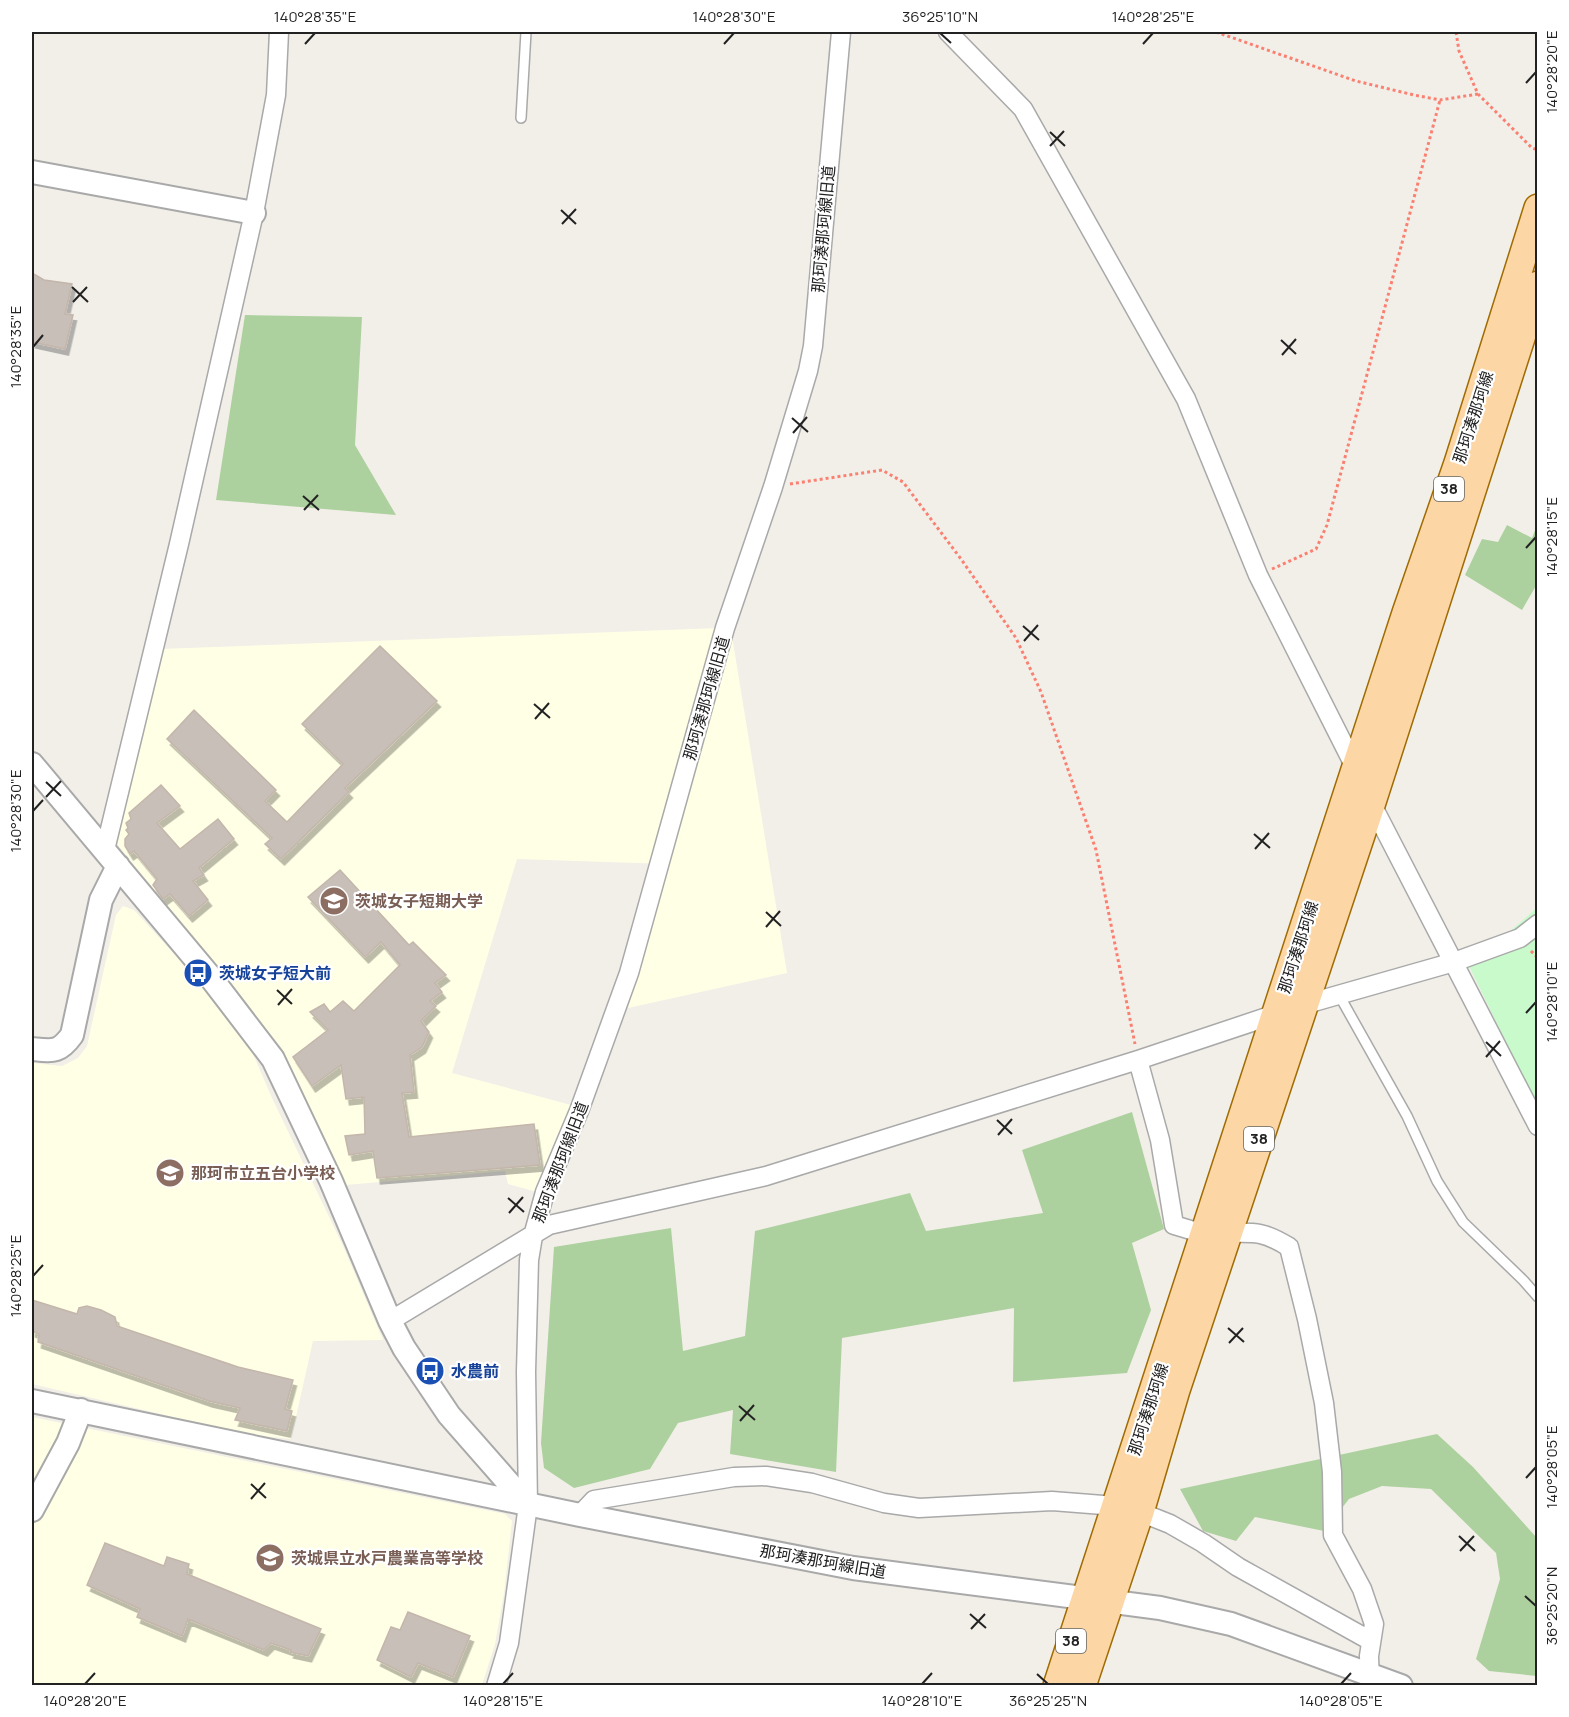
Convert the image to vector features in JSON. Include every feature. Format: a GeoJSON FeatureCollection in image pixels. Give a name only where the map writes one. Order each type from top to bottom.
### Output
{"type":"FeatureCollection","features":[{"type":"Feature","properties":{"kind":"main road","name":"那珂湊那珂線"},"geometry":{"type":"LineString","coordinates":[[1082,1686],[1099,1599],[1128,1509],[1176,1390],[1275,1016],[1406,613],[1462,452],[1538,208]]}},
{"type":"Feature","properties":{"kind":"main road","name":"那珂湊那珂線"},"geometry":{"type":"LineString","coordinates":[[1216,1233],[1303,1005],[1371,805],[1538,285]]}},
{"type":"Feature","properties":{"kind":"main road","name":"那珂湊那珂線"},"geometry":{"type":"LineString","coordinates":[[1057,1686],[1099,1599]]}},
{"type":"Feature","properties":{"kind":"street"},"geometry":{"type":"LineString","coordinates":[[32,1049],[52,1051],[64,1047],[72,1035],[254,213],[276,95],[279,32]]}},
{"type":"Feature","properties":{"kind":"street","name":"那珂湊那珂線旧道"},"geometry":{"type":"LineString","coordinates":[[841,32],[813,346],[808,371],[773,487],[725,628],[629,973],[579,1111],[545,1192],[533,1236],[529,1260],[526,1372],[528,1504],[853,1568],[1160,1608],[1231,1624],[1370,1680],[1401,1686]]}},
{"type":"Feature","properties":{"kind":"street"},"geometry":{"type":"LineString","coordinates":[[948,32],[1023,109],[1186,399],[1258,575],[1356,769],[1371,805],[1538,1126]]}},
{"type":"Feature","properties":{"kind":"street"},"geometry":{"type":"LineString","coordinates":[[32,172],[254,213]]}},
{"type":"Feature","properties":{"kind":"street"},"geometry":{"type":"LineString","coordinates":[[32,764],[208,974],[273,1059],[331,1181],[390,1321],[420,1374],[449,1415],[528,1504],[511,1633],[496,1686]]}},
{"type":"Feature","properties":{"kind":"street"},"geometry":{"type":"LineString","coordinates":[[390,1321],[549,1225],[766,1176],[1138,1060],[1303,1005],[1454,962],[1520,939],[1538,924]]}},
{"type":"Feature","properties":{"kind":"street"},"geometry":{"type":"LineString","coordinates":[[1138,1060],[1160,1140],[1174,1225],[1216,1233],[1255,1232],[1271,1236],[1289,1247],[1324,1403],[1332,1472],[1334,1535],[1362,1589],[1374,1624],[1369,1656],[1370,1680]]}},
{"type":"Feature","properties":{"kind":"street"},"geometry":{"type":"LineString","coordinates":[[32,1401],[528,1504]]}},
{"type":"Feature","properties":{"kind":"street"},"geometry":{"type":"LineString","coordinates":[[32,1510],[68,1443],[81,1410]]}},
{"type":"Feature","properties":{"kind":"street"},"geometry":{"type":"LineString","coordinates":[[580,1515],[594,1500],[734,1477],[766,1476],[812,1483],[884,1503],[919,1508],[1052,1501],[1128,1509],[1178,1529],[1238,1567],[1371,1641]]}},
{"type":"Feature","properties":{"kind":"lane"},"geometry":{"type":"LineString","coordinates":[[521,118],[526,32]]}},
{"type":"Feature","properties":{"kind":"lane"},"geometry":{"type":"LineString","coordinates":[[1339,995],[1407,1116],[1437,1181],[1463,1222],[1538,1297]]}},
{"type":"Feature","properties":{"kind":"path"},"geometry":{"type":"LineString","coordinates":[[1216,32],[1356,81],[1440,100],[1478,94]]}},
{"type":"Feature","properties":{"kind":"path"},"geometry":{"type":"LineString","coordinates":[[1456,32],[1459,51],[1478,94],[1532,148],[1538,150]]}},
{"type":"Feature","properties":{"kind":"path"},"geometry":{"type":"LineString","coordinates":[[1258,575],[1316,549],[1327,525],[1440,100]]}},
{"type":"Feature","properties":{"kind":"path"},"geometry":{"type":"LineString","coordinates":[[773,487],[882,470],[903,482],[962,559],[1016,638],[1041,692],[1096,850],[1138,1060]]}},
{"type":"Feature","properties":{"kind":"shaded area","name":"茨城女子短期大学"},"geometry":{"type":"Polygon","coordinates":[[[719,628],[732,636],[787,973],[628,1008],[667,864],[517,859],[452,1073],[571,1105],[537,1192],[508,1184],[505,1171],[346,1185],[282,1049],[117,844],[160,649],[719,628]]]}},
{"type":"Feature","properties":{"kind":"shaded area","name":"那珂市立五台小学校"},"geometry":{"type":"Polygon","coordinates":[[[123,906],[134,910],[245,1035],[272,1098],[344,1248],[383,1340],[313,1341],[291,1439],[251,1435],[32,1384],[32,1063],[62,1066],[78,1058],[87,1046],[116,915],[123,906]]]}},
{"type":"Feature","properties":{"kind":"shaded area","name":"茨城県立水戸農業高等学校"},"geometry":{"type":"Polygon","coordinates":[[[32,1417],[505,1514],[512,1521],[504,1594],[495,1644],[482,1685],[32,1685],[32,1417]]]}},
{"type":"Feature","properties":{"kind":"green space"},"geometry":{"type":"Polygon","coordinates":[[[245,315],[362,317],[355,445],[396,515],[216,500],[245,315]]]}},
{"type":"Feature","properties":{"kind":"green space"},"geometry":{"type":"Polygon","coordinates":[[[1507,525],[1532,538],[1537,525],[1537,584],[1522,610],[1465,575],[1482,539],[1498,542],[1507,525]]]}},
{"type":"Feature","properties":{"kind":"green space"},"geometry":{"type":"Polygon","coordinates":[[[1537,908],[1537,1106],[1469,966],[1537,908]]]}},
{"type":"Feature","properties":{"kind":"green space"},"geometry":{"type":"Polygon","coordinates":[[[1132,1112],[1164,1229],[1132,1243],[1151,1310],[1127,1373],[1013,1382],[1014,1308],[842,1338],[836,1472],[730,1454],[733,1410],[678,1423],[650,1469],[574,1488],[544,1468],[541,1443],[554,1247],[671,1228],[683,1351],[745,1336],[755,1231],[910,1193],[926,1231],[1043,1213],[1022,1150],[1132,1112]]]}},
{"type":"Feature","properties":{"kind":"green space"},"geometry":{"type":"Polygon","coordinates":[[[1437,1434],[1473,1467],[1537,1538],[1537,1676],[1489,1671],[1476,1659],[1500,1579],[1496,1553],[1431,1489],[1382,1486],[1349,1499],[1324,1531],[1255,1517],[1236,1541],[1203,1531],[1180,1489],[1437,1434]]]}},
{"type":"Feature","properties":{"kind":"building"},"geometry":{"type":"Polygon","coordinates":[[[32,273],[44,280],[72,284],[65,314],[73,315],[65,349],[32,342],[32,273]]]}},
{"type":"Feature","properties":{"kind":"building"},"geometry":{"type":"Polygon","coordinates":[[[380,646],[437,701],[345,788],[349,792],[281,859],[265,844],[272,838],[167,739],[194,710],[276,790],[265,801],[287,822],[343,764],[302,724],[380,646]]]}},
{"type":"Feature","properties":{"kind":"building"},"geometry":{"type":"Polygon","coordinates":[[[161,785],[180,806],[157,823],[180,849],[218,819],[234,839],[199,868],[204,875],[193,881],[208,900],[189,916],[170,894],[163,899],[153,885],[157,879],[134,851],[130,854],[125,846],[125,839],[129,834],[126,830],[128,828],[126,823],[131,819],[129,813],[161,785]]]}},
{"type":"Feature","properties":{"kind":"building"},"geometry":{"type":"Polygon","coordinates":[[[340,870],[409,945],[413,942],[446,975],[435,983],[442,992],[430,1001],[436,1006],[421,1021],[429,1032],[422,1047],[410,1055],[414,1092],[402,1093],[409,1137],[534,1124],[540,1165],[377,1178],[373,1151],[349,1155],[345,1136],[365,1134],[364,1097],[346,1099],[341,1065],[312,1086],[293,1057],[328,1030],[310,1012],[324,1004],[330,1012],[343,1001],[354,1011],[400,965],[381,942],[365,957],[308,897],[340,870]]]}},
{"type":"Feature","properties":{"kind":"building"},"geometry":{"type":"Polygon","coordinates":[[[32,1300],[77,1314],[79,1308],[87,1306],[101,1310],[115,1317],[117,1326],[238,1367],[293,1380],[285,1409],[292,1411],[287,1431],[235,1420],[240,1408],[209,1401],[38,1342],[39,1334],[32,1331],[32,1300]]]}},
{"type":"Feature","properties":{"kind":"building"},"geometry":{"type":"Polygon","coordinates":[[[105,1543],[164,1566],[167,1557],[189,1564],[187,1574],[321,1629],[308,1656],[290,1652],[291,1650],[271,1643],[264,1650],[188,1619],[182,1636],[137,1617],[140,1609],[87,1585],[105,1543]]]}},
{"type":"Feature","properties":{"kind":"building"},"geometry":{"type":"Polygon","coordinates":[[[408,1612],[470,1636],[453,1677],[418,1663],[411,1677],[377,1660],[391,1627],[400,1630],[408,1612]]]}},
{"type":"Feature","properties":{"kind":"place","name":"茨城女子短期大学"},"geometry":{"type":"Point","coordinates":[334,901]}},
{"type":"Feature","properties":{"kind":"place","name":"茨城女子短大前"},"geometry":{"type":"Point","coordinates":[198,973]}},
{"type":"Feature","properties":{"kind":"place","name":"那珂市立五台小学校"},"geometry":{"type":"Point","coordinates":[170,1173]}},
{"type":"Feature","properties":{"kind":"place","name":"水農前"},"geometry":{"type":"Point","coordinates":[430,1371]}},
{"type":"Feature","properties":{"kind":"place","name":"茨城県立水戸農業高等学校"},"geometry":{"type":"Point","coordinates":[270,1558]}}]}
